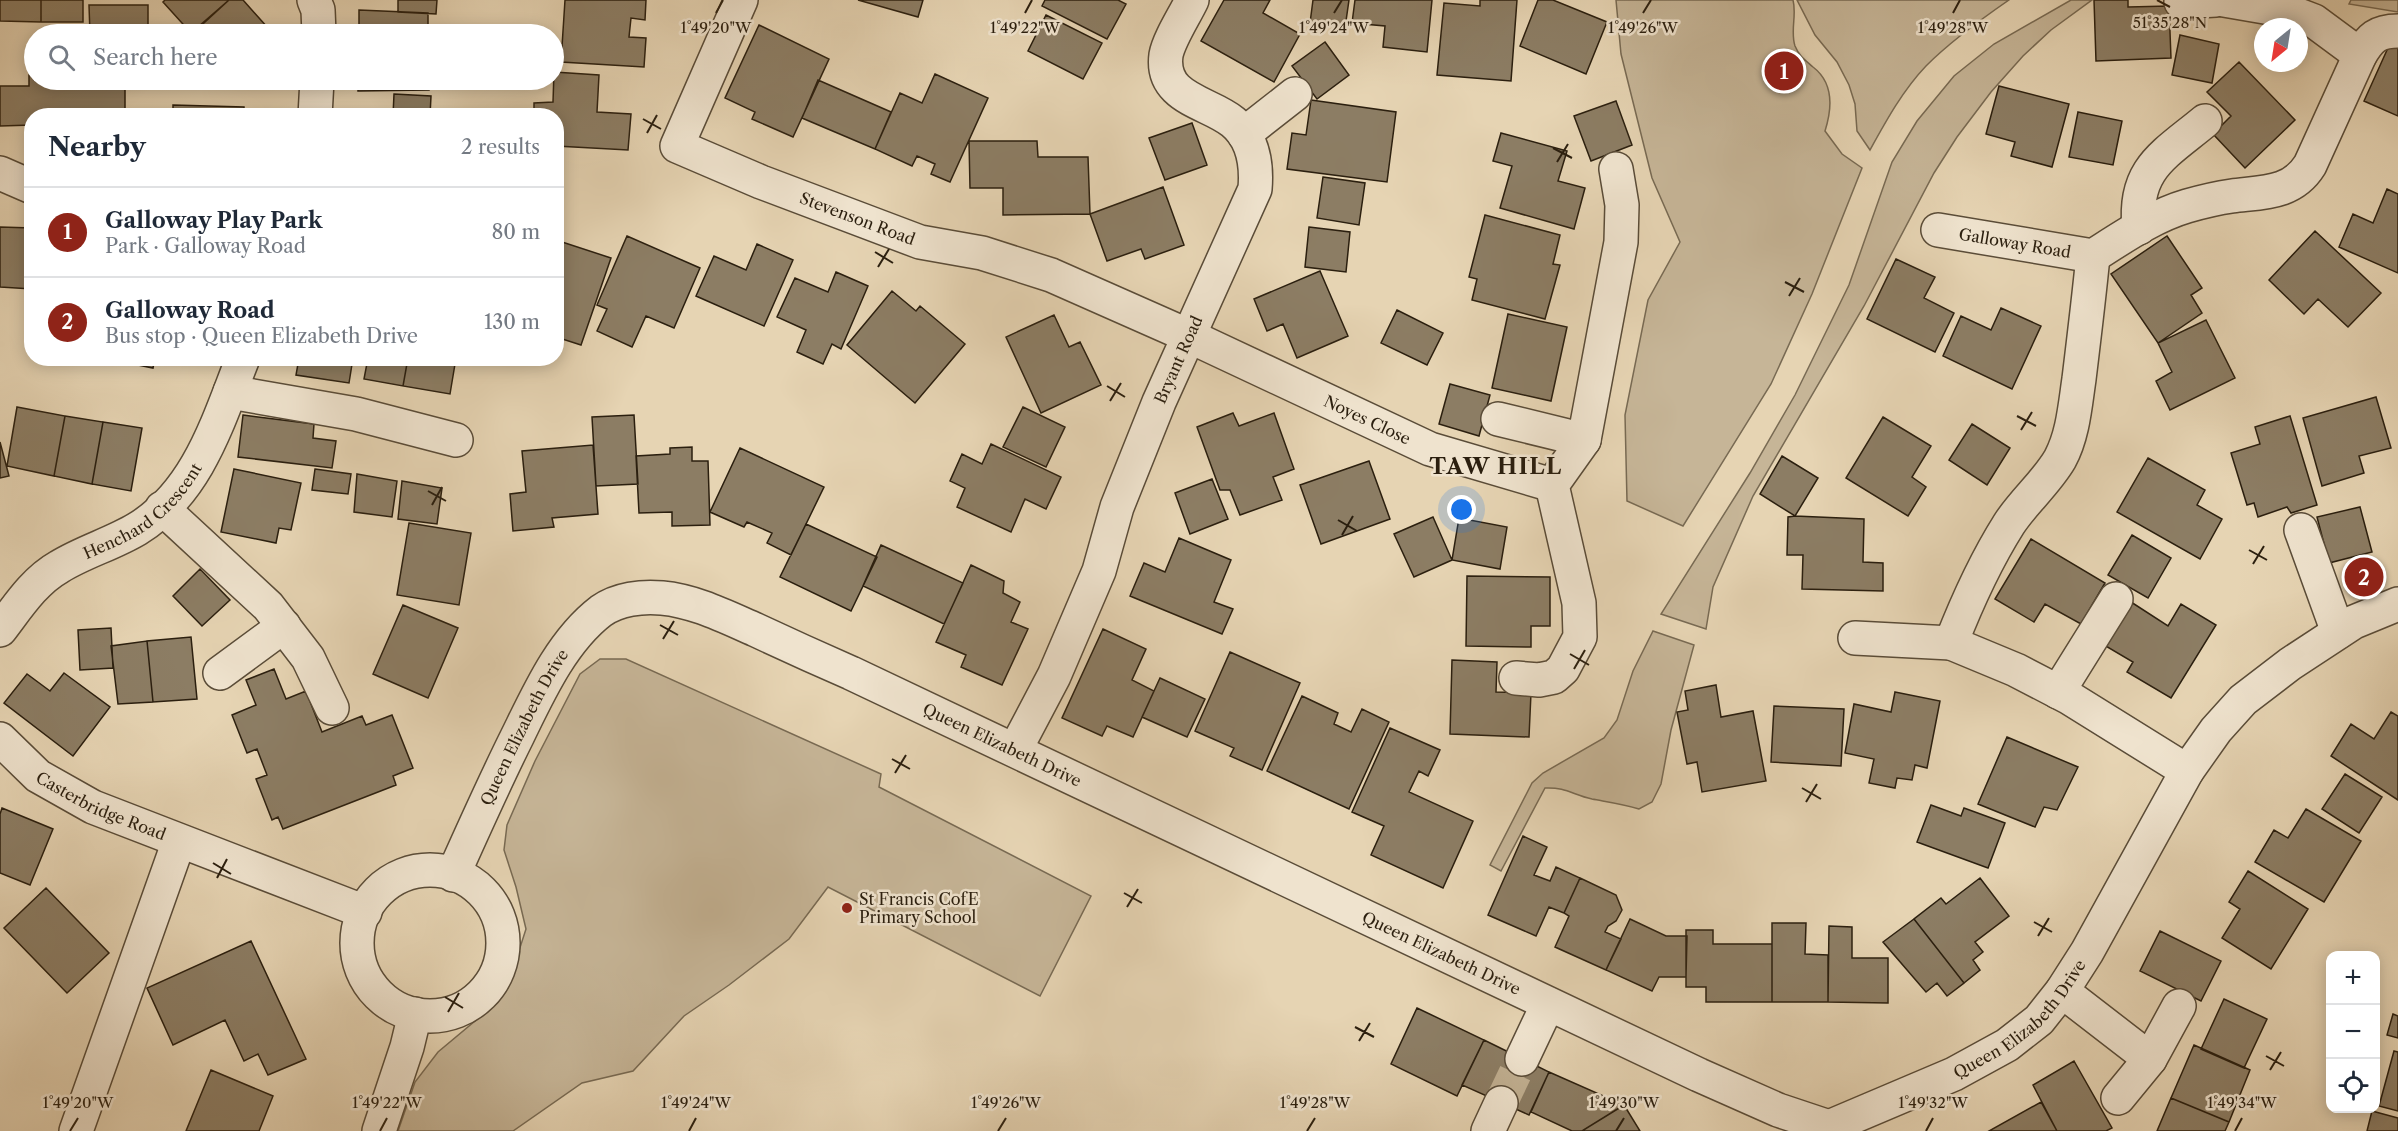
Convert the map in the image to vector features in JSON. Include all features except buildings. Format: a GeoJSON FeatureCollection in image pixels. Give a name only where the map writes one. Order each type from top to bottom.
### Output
{"type":"FeatureCollection","features":[{"type":"Feature","properties":{"kind":"street"},"geometry":{"type":"LineString","coordinates":[[314,0],[318,9],[319,24]]}},
{"type":"Feature","properties":{"kind":"street","name":"Stevenson Road"},"geometry":{"type":"LineString","coordinates":[[741,0],[677,146],[761,182],[920,242],[982,253],[1051,275],[1190,336]]}},
{"type":"Feature","properties":{"kind":"street","name":"Bryant Road"},"geometry":{"type":"LineString","coordinates":[[1015,750],[1054,676],[1100,571],[1117,507],[1159,402],[1255,189],[1257,169],[1252,149],[1244,134],[1232,121],[1187,98],[1169,77],[1166,66],[1167,52],[1192,0]]}},
{"type":"Feature","properties":{"kind":"street"},"geometry":{"type":"LineString","coordinates":[[2181,2],[2216,0]]}},
{"type":"Feature","properties":{"kind":"street"},"geometry":{"type":"LineString","coordinates":[[2224,0],[2288,11],[2314,21],[2360,55]]}},
{"type":"Feature","properties":{"kind":"street","name":"Galloway Road"},"geometry":{"type":"LineString","coordinates":[[1938,230],[2093,256],[2158,217],[2187,206],[2231,196],[2270,193],[2292,184],[2304,175],[2310,165],[2369,39],[2376,34],[2398,31]]}},
{"type":"Feature","properties":{"kind":"street"},"geometry":{"type":"LineString","coordinates":[[315,108],[316,90]]}},
{"type":"Feature","properties":{"kind":"street"},"geometry":{"type":"LineString","coordinates":[[1244,134],[1295,94]]}},
{"type":"Feature","properties":{"kind":"street"},"geometry":{"type":"LineString","coordinates":[[2139,228],[2137,209],[2140,188],[2148,171],[2164,154],[2205,121]]}},
{"type":"Feature","properties":{"kind":"street"},"geometry":{"type":"LineString","coordinates":[[1516,678],[1539,680],[1554,676],[1563,669],[1572,656],[1580,637],[1579,603],[1552,485],[1584,440],[1621,242],[1622,205],[1616,169]]}},
{"type":"Feature","properties":{"kind":"street"},"geometry":{"type":"LineString","coordinates":[[0,173],[24,184]]}},
{"type":"Feature","properties":{"kind":"street","name":"Galloway Road"},"geometry":{"type":"LineString","coordinates":[[1952,643],[1965,606],[2010,522],[2039,489],[2060,458],[2072,427],[2088,315],[2093,256]]}},
{"type":"Feature","properties":{"kind":"street","name":"Noyes Close"},"geometry":{"type":"LineString","coordinates":[[1190,336],[1430,449],[1552,485]]}},
{"type":"Feature","properties":{"kind":"street","name":"Henchard Crescent"},"geometry":{"type":"LineString","coordinates":[[0,630],[30,591],[56,568],[137,529],[181,489],[201,459],[221,418],[240,366]]}},
{"type":"Feature","properties":{"kind":"street"},"geometry":{"type":"LineString","coordinates":[[230,392],[356,414],[456,440]]}},
{"type":"Feature","properties":{"kind":"street"},"geometry":{"type":"LineString","coordinates":[[1498,419],[1584,440]]}},
{"type":"Feature","properties":{"kind":"street"},"geometry":{"type":"LineString","coordinates":[[162,508],[268,606],[308,658],[332,708]]}},
{"type":"Feature","properties":{"kind":"street"},"geometry":{"type":"LineString","coordinates":[[2301,530],[2338,632]]}},
{"type":"Feature","properties":{"kind":"street","name":"Queen Elizabeth Drive"},"geometry":{"type":"LineString","coordinates":[[453,875],[485,802],[533,704],[561,655],[603,610],[628,599],[660,597],[689,602],[851,673],[1548,1004],[1758,1101],[1829,1129],[1954,1074],[2007,1045],[2039,1020],[2062,991],[2087,952],[2187,771],[2216,730],[2243,700],[2290,664],[2354,622],[2398,604]]}},
{"type":"Feature","properties":{"kind":"street"},"geometry":{"type":"LineString","coordinates":[[2058,692],[2116,599]]}},
{"type":"Feature","properties":{"kind":"street"},"geometry":{"type":"LineString","coordinates":[[220,673],[284,626]]}},
{"type":"Feature","properties":{"kind":"street"},"geometry":{"type":"LineString","coordinates":[[1855,638],[1952,643],[2016,670],[2058,692],[2187,771]]}},
{"type":"Feature","properties":{"kind":"street","name":"Casterbridge Road"},"geometry":{"type":"LineString","coordinates":[[0,739],[38,776],[93,807],[364,912]]}},
{"type":"Feature","properties":{"kind":"street","name":"Casterbridge Road"},"geometry":{"type":"LineString","coordinates":[[76,1131],[179,841]]}},
{"type":"Feature","properties":{"kind":"street"},"geometry":{"type":"LineString","coordinates":[[438,871],[462,877],[482,891],[496,911],[503,934],[502,958],[493,981],[478,1000],[457,1012],[433,1017],[415,1014],[391,1004],[371,986],[360,964],[357,940],[364,912],[374,896],[392,881],[414,872],[438,871]]}},
{"type":"Feature","properties":{"kind":"street"},"geometry":{"type":"LineString","coordinates":[[2062,991],[2150,1059]]}},
{"type":"Feature","properties":{"kind":"street"},"geometry":{"type":"LineString","coordinates":[[1522,1059],[1548,1004]]}},
{"type":"Feature","properties":{"kind":"street"},"geometry":{"type":"LineString","coordinates":[[2118,1098],[2150,1059],[2179,1006]]}},
{"type":"Feature","properties":{"kind":"street"},"geometry":{"type":"LineString","coordinates":[[379,1131],[404,1057],[415,1014]]}},
{"type":"Feature","properties":{"kind":"shaded area"},"geometry":{"type":"Polygon","coordinates":[[[1616,0],[1793,0],[1795,46],[1802,58],[1820,73],[1828,88],[1830,105],[1825,131],[1842,154],[1862,168],[1812,294],[1771,384],[1683,526],[1627,501],[1625,415],[1648,300],[1680,242],[1652,178],[1621,54],[1616,0]]]}},
{"type":"Feature","properties":{"kind":"shaded area"},"geometry":{"type":"Polygon","coordinates":[[[1797,0],[2009,0],[1966,31],[1926,66],[1902,95],[1870,150],[1857,131],[1855,104],[1849,85],[1837,62],[1815,35],[1797,0]]]}},
{"type":"Feature","properties":{"kind":"shaded area"},"geometry":{"type":"Polygon","coordinates":[[[2071,0],[2092,0],[2051,30],[2023,56],[1991,92],[1957,137],[1934,173],[1864,306],[1753,496],[1713,587],[1706,629],[1661,614],[1750,473],[1795,395],[1849,285],[1892,162],[1917,121],[1954,76],[1994,44],[2071,0]]]}},
{"type":"Feature","properties":{"kind":"shaded area"},"geometry":{"type":"Polygon","coordinates":[[[2351,0],[2398,0],[2398,12],[2349,4],[2351,0]]]}},
{"type":"Feature","properties":{"kind":"shaded area"},"geometry":{"type":"Polygon","coordinates":[[[1653,631],[1694,645],[1671,730],[1661,784],[1652,802],[1639,809],[1559,789],[1545,788],[1501,871],[1490,865],[1532,783],[1543,773],[1604,738],[1617,720],[1633,671],[1653,631]]]}},
{"type":"Feature","properties":{"kind":"shaded area"},"geometry":{"type":"Polygon","coordinates":[[[600,659],[626,659],[881,774],[879,787],[1091,896],[1040,996],[828,887],[789,939],[684,1016],[633,1071],[582,1083],[513,1131],[398,1131],[415,1082],[438,1052],[475,1021],[517,957],[526,929],[504,850],[507,825],[535,761],[580,674],[600,659]]]}},
{"type":"Feature","properties":{"kind":"tunnel"},"geometry":{"type":"LineString","coordinates":[[1501,1103],[1522,1059]]}},
{"type":"Feature","properties":{"kind":"place","name":"Galloway Play Park"},"geometry":{"type":"Point","coordinates":[1784,71]}},
{"type":"Feature","properties":{"kind":"place","name":"Galloway Road"},"geometry":{"type":"Point","coordinates":[2364,577]}},
{"type":"Feature","properties":{"kind":"place","name":"St Francis CofE Primary School"},"geometry":{"type":"Point","coordinates":[847,908]}},
{"type":"Feature","properties":{"kind":"district","name":"TAW HILL"},"geometry":{"type":"Point","coordinates":[1496,466]}}]}
